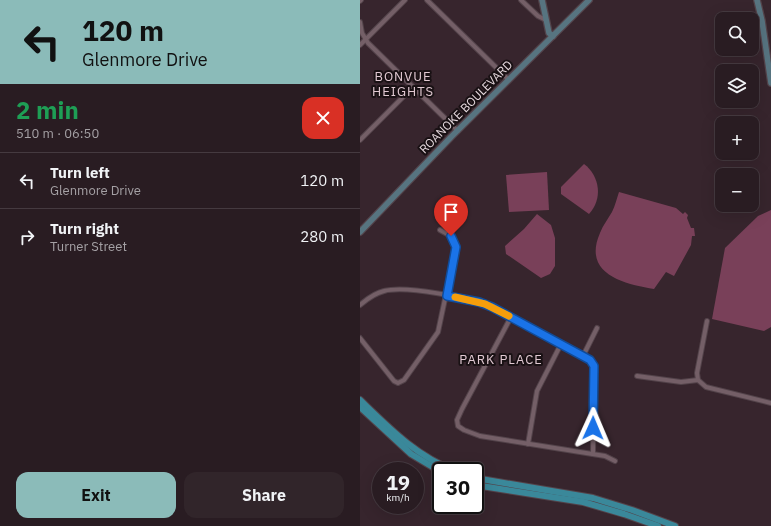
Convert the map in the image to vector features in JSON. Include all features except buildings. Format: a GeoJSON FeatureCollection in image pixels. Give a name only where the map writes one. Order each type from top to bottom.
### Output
{"type":"FeatureCollection","features":[{"type":"Feature","properties":{"kind":"main road"},"geometry":{"type":"LineString","coordinates":[[542,0],[549,33],[553,36]]}},
{"type":"Feature","properties":{"kind":"main road","name":"ROANOKE BOULEVARD"},"geometry":{"type":"LineString","coordinates":[[360,232],[589,0]]}},
{"type":"Feature","properties":{"kind":"main road"},"geometry":{"type":"LineString","coordinates":[[757,0],[762,20],[771,83]]}},
{"type":"Feature","properties":{"kind":"main road"},"geometry":{"type":"LineString","coordinates":[[360,400],[411,447],[435,462]]}},
{"type":"Feature","properties":{"kind":"main road"},"geometry":{"type":"LineString","coordinates":[[360,407],[411,454],[432,467]]}},
{"type":"Feature","properties":{"kind":"main road"},"geometry":{"type":"LineString","coordinates":[[484,479],[561,491],[593,498],[632,510],[674,526]]}},
{"type":"Feature","properties":{"kind":"main road"},"geometry":{"type":"LineString","coordinates":[[484,486],[583,502],[658,526]]}},
{"type":"Feature","properties":{"kind":"street"},"geometry":{"type":"LineString","coordinates":[[360,45],[405,0]]}},
{"type":"Feature","properties":{"kind":"street"},"geometry":{"type":"LineString","coordinates":[[427,0],[509,80]]}},
{"type":"Feature","properties":{"kind":"street"},"geometry":{"type":"LineString","coordinates":[[520,0],[538,16],[546,20]]}},
{"type":"Feature","properties":{"kind":"street"},"geometry":{"type":"LineString","coordinates":[[360,22],[365,40],[459,131]]}},
{"type":"Feature","properties":{"kind":"street"},"geometry":{"type":"LineString","coordinates":[[360,140],[413,87]]}},
{"type":"Feature","properties":{"kind":"street"},"geometry":{"type":"LineString","coordinates":[[360,338],[387,373],[396,382],[404,380],[438,332],[447,296],[456,244],[451,236],[440,230]]}},
{"type":"Feature","properties":{"kind":"street"},"geometry":{"type":"LineString","coordinates":[[360,305],[376,294],[392,289],[410,289],[485,304],[590,360],[594,366],[593,454]]}},
{"type":"Feature","properties":{"kind":"street"},"geometry":{"type":"LineString","coordinates":[[511,317],[462,409],[457,420],[459,427],[480,436],[605,456],[615,461]]}},
{"type":"Feature","properties":{"kind":"street"},"geometry":{"type":"LineString","coordinates":[[706,321],[697,373],[698,380],[706,387],[771,402]]}},
{"type":"Feature","properties":{"kind":"street"},"geometry":{"type":"LineString","coordinates":[[583,356],[597,328]]}},
{"type":"Feature","properties":{"kind":"street"},"geometry":{"type":"LineString","coordinates":[[528,444],[537,391],[561,344]]}},
{"type":"Feature","properties":{"kind":"street"},"geometry":{"type":"LineString","coordinates":[[637,376],[681,382],[698,380]]}},
{"type":"Feature","properties":{"kind":"shaded area"},"geometry":{"type":"Polygon","coordinates":[[[584,164],[594,175],[598,188],[596,202],[589,214],[561,194],[561,187],[584,164]]]}},
{"type":"Feature","properties":{"kind":"shaded area"},"geometry":{"type":"Polygon","coordinates":[[[547,172],[549,210],[509,212],[506,175],[547,172]]]}},
{"type":"Feature","properties":{"kind":"shaded area"},"geometry":{"type":"Polygon","coordinates":[[[619,192],[676,208],[683,214],[685,212],[688,215],[687,218],[691,228],[694,228],[695,236],[692,236],[691,245],[674,276],[666,272],[654,289],[619,280],[601,267],[597,258],[596,247],[600,233],[612,212],[619,192]]]}},
{"type":"Feature","properties":{"kind":"shaded area"},"geometry":{"type":"Polygon","coordinates":[[[771,210],[771,327],[764,331],[712,319],[725,248],[758,216],[771,210]]]}},
{"type":"Feature","properties":{"kind":"shaded area"},"geometry":{"type":"Polygon","coordinates":[[[537,214],[551,225],[555,238],[555,266],[550,274],[541,278],[506,254],[505,246],[524,229],[537,214]]]}},
{"type":"Feature","properties":{"kind":"slow traffic"},"geometry":{"type":"LineString","coordinates":[[455,297],[485,304],[509,316]]}},
{"type":"Feature","properties":{"kind":"district","name":"BONVUE HEIGHTS"},"geometry":{"type":"Point","coordinates":[403,84]}},
{"type":"Feature","properties":{"kind":"district","name":"PARK PLACE"},"geometry":{"type":"Point","coordinates":[501,359]}},
{"type":"Feature","properties":{"kind":"route"},"geometry":{"type":"LineString","coordinates":[[451,236],[455,240],[456,247],[447,296],[479,302],[492,307],[590,360],[594,366],[593,428]]}}]}
